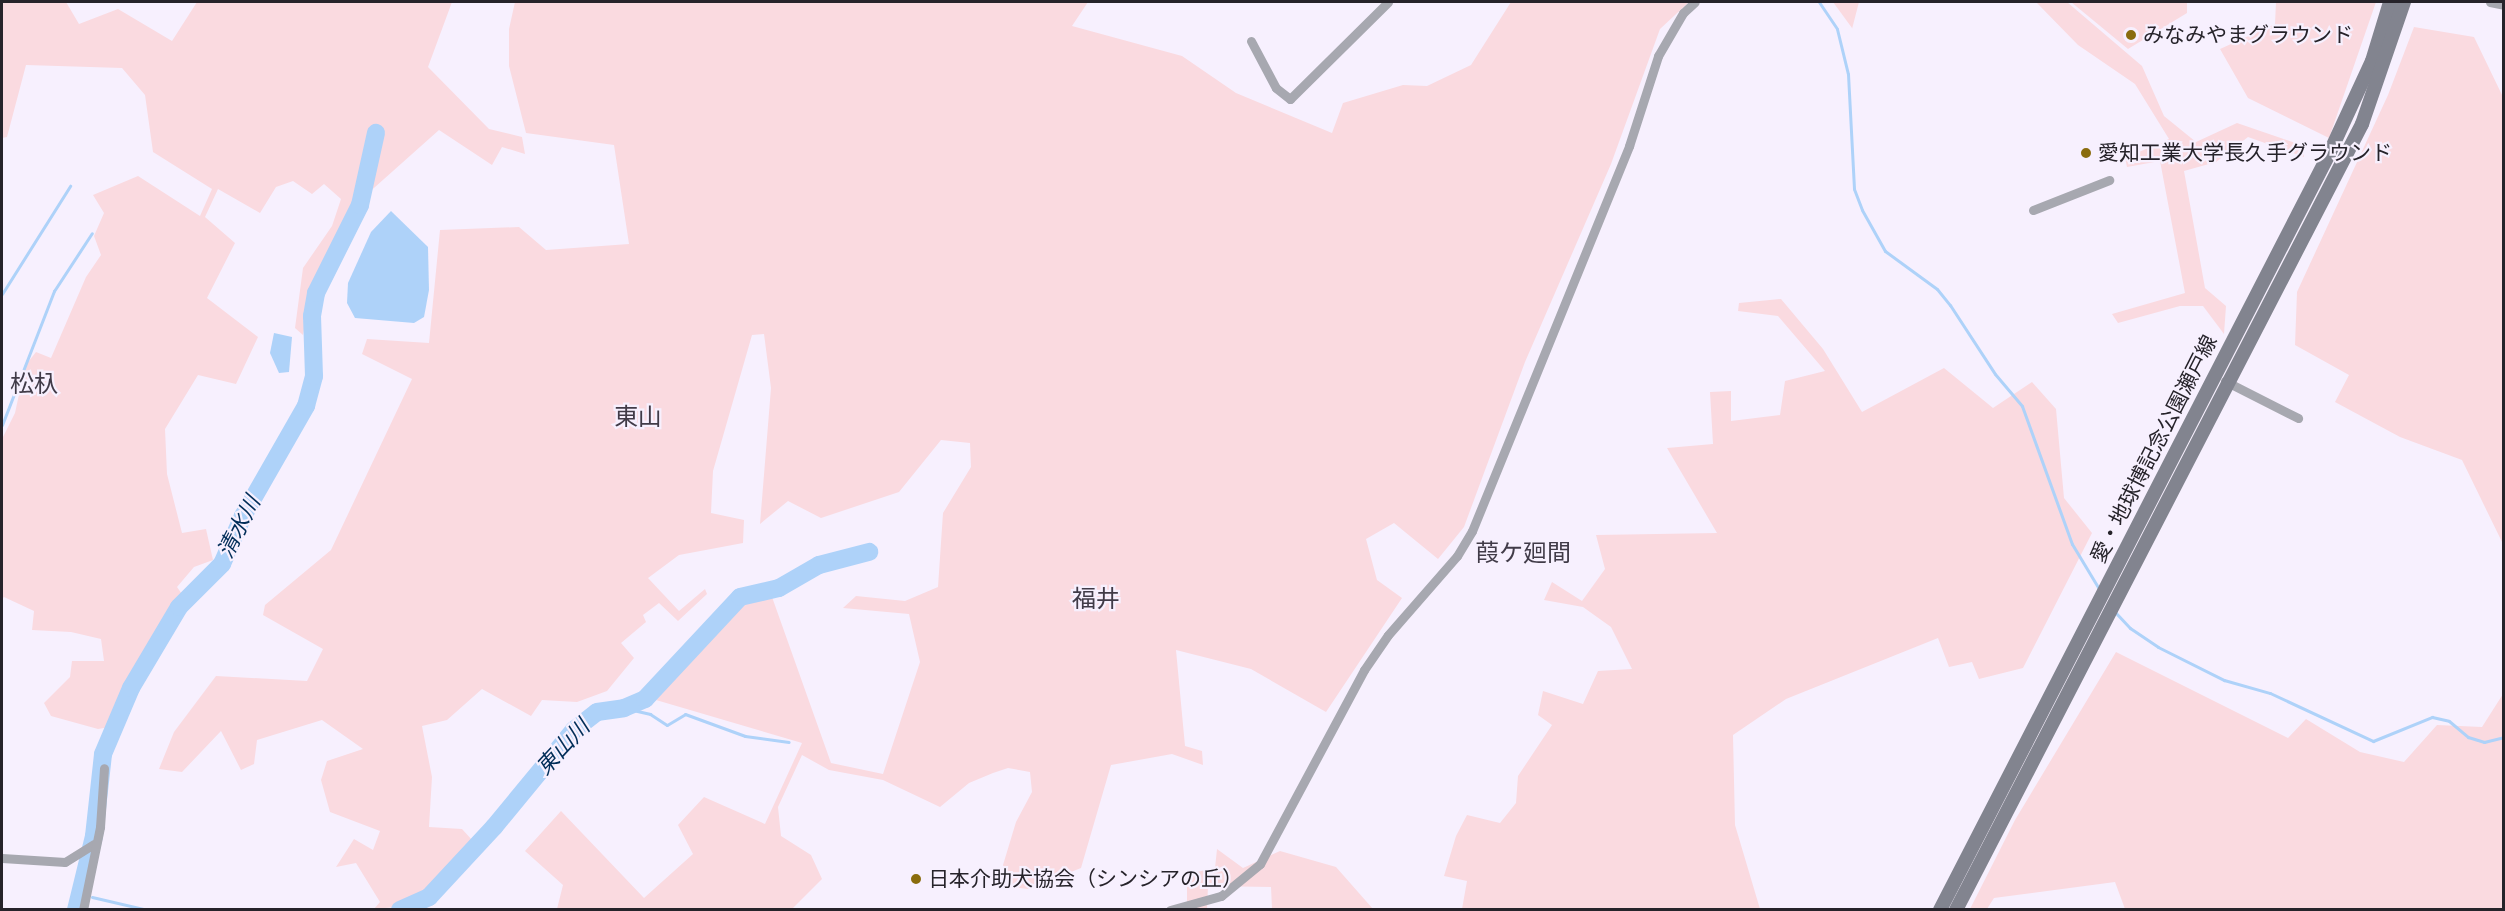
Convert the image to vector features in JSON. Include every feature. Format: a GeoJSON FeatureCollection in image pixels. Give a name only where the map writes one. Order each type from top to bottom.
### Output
{"type":"FeatureCollection","features":[{"type":"Feature","properties":{"kind":"main road","name":"愛・地球博記念公園瀬戸線"},"geometry":{"type":"LineString","coordinates":[[1940,909],[2329,154],[2372,61],[2390,2]]}},
{"type":"Feature","properties":{"kind":"main road","name":"愛・地球博記念公園瀬戸線"},"geometry":{"type":"LineString","coordinates":[[1956,909],[2362,124],[2404,2]]}},
{"type":"Feature","properties":{"kind":"street"},"geometry":{"type":"LineString","coordinates":[[1251,41],[1276,88],[1290,99],[1388,2]]}},
{"type":"Feature","properties":{"kind":"street"},"geometry":{"type":"LineString","coordinates":[[1170,909],[1221,896],[1260,864],[1364,670],[1388,635],[1457,556],[1473,531],[1629,146],[1658,56],[1683,13],[1695,2]]}},
{"type":"Feature","properties":{"kind":"street"},"geometry":{"type":"LineString","coordinates":[[2490,2],[2504,4]]}},
{"type":"Feature","properties":{"kind":"street"},"geometry":{"type":"LineString","coordinates":[[2033,210],[2109,180]]}},
{"type":"Feature","properties":{"kind":"street"},"geometry":{"type":"LineString","coordinates":[[2215,376],[2298,417]]}},
{"type":"Feature","properties":{"kind":"street"},"geometry":{"type":"LineString","coordinates":[[83,909],[94,844],[100,827],[104,768]]}},
{"type":"Feature","properties":{"kind":"street"},"geometry":{"type":"LineString","coordinates":[[2,858],[65,862],[94,844]]}},
{"type":"Feature","properties":{"kind":"shaded area"},"geometry":{"type":"Polygon","coordinates":[[[2,2],[66,2],[79,24],[118,9],[172,41],[197,2],[452,2],[428,67],[489,129],[522,137],[525,154],[502,147],[492,165],[439,130],[347,212],[311,291],[303,335],[295,328],[303,268],[332,226],[341,199],[324,184],[312,194],[293,181],[276,187],[260,213],[218,189],[205,217],[235,243],[207,298],[258,337],[236,384],[198,375],[165,429],[167,474],[182,533],[206,529],[213,560],[194,567],[177,587],[184,597],[129,687],[110,727],[98,729],[51,716],[44,703],[70,677],[72,661],[104,661],[101,639],[71,632],[32,630],[34,611],[4,597],[2,599],[2,439],[15,413],[25,366],[36,352],[51,358],[86,277],[101,255],[94,236],[104,213],[93,195],[138,176],[200,216],[212,189],[153,152],[145,95],[122,68],[26,65],[7,137],[2,138],[2,2]]]}},
{"type":"Feature","properties":{"kind":"shaded area"},"geometry":{"type":"Polygon","coordinates":[[[515,2],[1088,2],[1072,26],[1182,56],[1236,93],[1332,133],[1343,103],[1403,85],[1427,86],[1471,65],[1511,2],[1689,2],[1660,29],[1611,164],[1525,362],[1464,527],[1438,559],[1394,523],[1366,539],[1377,580],[1402,598],[1326,712],[1251,669],[1176,650],[1185,746],[1202,751],[1203,765],[1172,754],[1111,765],[1081,868],[1028,889],[1011,887],[1003,865],[1016,822],[1032,792],[1030,772],[1008,768],[993,773],[969,783],[940,807],[883,780],[829,770],[802,755],[778,807],[781,836],[811,855],[822,879],[792,909],[557,909],[563,885],[525,851],[561,811],[644,898],[693,854],[678,825],[704,797],[765,824],[802,743],[656,700],[745,602],[772,597],[831,763],[883,774],[920,662],[909,614],[843,608],[856,596],[905,601],[938,587],[943,513],[971,467],[970,443],[941,440],[899,492],[821,518],[788,501],[760,524],[771,388],[764,334],[752,335],[713,471],[711,513],[744,520],[743,543],[679,555],[648,578],[679,611],[705,589],[707,594],[678,621],[659,603],[643,615],[646,622],[621,643],[634,658],[607,691],[577,702],[542,700],[531,716],[482,689],[447,720],[422,726],[432,777],[429,827],[462,829],[473,841],[473,848],[425,896],[407,906],[374,909],[380,902],[356,863],[336,867],[354,839],[373,850],[380,831],[330,812],[321,780],[327,761],[363,749],[322,720],[257,740],[254,764],[241,770],[221,731],[182,772],[159,769],[174,732],[216,676],[307,681],[323,649],[263,615],[265,605],[331,550],[412,379],[362,354],[367,339],[429,343],[440,230],[519,227],[546,250],[629,244],[614,145],[526,133],[509,66],[509,29],[515,2]]]}},
{"type":"Feature","properties":{"kind":"shaded area"},"geometry":{"type":"Polygon","coordinates":[[[1833,2],[1859,2],[1852,29],[1852,28],[1833,2]]]}},
{"type":"Feature","properties":{"kind":"shaded area"},"geometry":{"type":"Polygon","coordinates":[[[2036,2],[2067,2],[2142,66],[2164,116],[2196,142],[2237,123],[2304,146],[2304,157],[2248,137],[2216,162],[2184,171],[2205,288],[2226,306],[2224,334],[2203,306],[2180,306],[2118,323],[2112,314],[2185,293],[2160,161],[2127,167],[2125,158],[2169,139],[2135,84],[2078,45],[2036,2]]]}},
{"type":"Feature","properties":{"kind":"shaded area","name":"みなみやまグラウンド"},"geometry":{"type":"Polygon","coordinates":[[[2071,2],[2187,2],[2187,13],[2128,49],[2071,2]]]}},
{"type":"Feature","properties":{"kind":"shaded area"},"geometry":{"type":"Polygon","coordinates":[[[2276,2],[2376,2],[2329,138],[2248,98],[2220,49],[2275,24],[2276,2]]]}},
{"type":"Feature","properties":{"kind":"shaded area"},"geometry":{"type":"Polygon","coordinates":[[[2414,27],[2474,37],[2503,97],[2503,544],[2462,460],[2400,437],[2335,402],[2349,375],[2295,345],[2297,292],[2388,95],[2414,27]]]}},
{"type":"Feature","properties":{"kind":"shaded area"},"geometry":{"type":"Polygon","coordinates":[[[1781,299],[1823,349],[1862,412],[1944,368],[1993,408],[2032,382],[2056,409],[2064,498],[2092,533],[2023,668],[1979,679],[1972,662],[1949,667],[1938,638],[1786,699],[1733,735],[1735,825],[1760,909],[1462,909],[1467,881],[1444,876],[1456,836],[1467,815],[1500,823],[1516,803],[1518,776],[1552,725],[1538,715],[1543,691],[1583,704],[1598,671],[1632,669],[1611,627],[1583,607],[1544,600],[1552,582],[1582,601],[1605,569],[1596,535],[1717,533],[1667,448],[1713,444],[1710,392],[1731,391],[1731,421],[1780,415],[1785,381],[1825,371],[1778,316],[1738,311],[1739,303],[1781,299]]]}},
{"type":"Feature","properties":{"kind":"shaded area"},"geometry":{"type":"Polygon","coordinates":[[[2116,652],[2288,738],[2306,719],[2360,752],[2404,762],[2437,725],[2482,727],[2503,694],[2503,909],[2125,909],[2115,882],[1994,898],[1987,909],[1970,909],[2015,820],[2116,652]]]}},
{"type":"Feature","properties":{"kind":"shaded area"},"geometry":{"type":"Polygon","coordinates":[[[1217,849],[1243,868],[1280,851],[1336,867],[1373,909],[1272,909],[1271,887],[1208,886],[1207,909],[1187,909],[1187,874],[1215,868],[1217,849]]]}},
{"type":"Feature","properties":{"kind":"water"},"geometry":{"type":"Polygon","coordinates":[[[391,211],[428,247],[429,290],[424,317],[414,323],[355,318],[347,303],[348,283],[371,232],[391,211]]]}},
{"type":"Feature","properties":{"kind":"water"},"geometry":{"type":"Polygon","coordinates":[[[274,333],[292,337],[289,372],[279,373],[270,353],[274,333]]]}},
{"type":"Feature","properties":{"kind":"waterway"},"geometry":{"type":"LineString","coordinates":[[1819,2],[1837,29],[1848,74],[1854,189],[1862,210],[1885,251],[1937,289],[1995,374],[2022,406],[2072,544],[2099,589]]}},
{"type":"Feature","properties":{"kind":"waterway","name":"清水川"},"geometry":{"type":"LineString","coordinates":[[76,910],[94,836],[103,754],[131,688],[179,607],[222,564],[243,516],[306,406],[314,376],[312,316],[316,293],[360,205],[376,133]]}},
{"type":"Feature","properties":{"kind":"waterway"},"geometry":{"type":"LineString","coordinates":[[2,294],[70,186]]}},
{"type":"Feature","properties":{"kind":"waterway"},"geometry":{"type":"LineString","coordinates":[[2,425],[54,291],[92,233]]}},
{"type":"Feature","properties":{"kind":"waterway","name":"東山川"},"geometry":{"type":"LineString","coordinates":[[400,910],[429,897],[494,827],[574,730],[597,712],[624,708],[645,699],[740,597],[779,588],[819,565],[869,552]]}},
{"type":"Feature","properties":{"kind":"waterway"},"geometry":{"type":"LineString","coordinates":[[2115,612],[2130,628],[2158,647],[2224,680],[2270,693],[2373,741],[2432,717],[2449,721],[2468,737],[2484,742],[2504,737]]}},
{"type":"Feature","properties":{"kind":"waterway"},"geometry":{"type":"LineString","coordinates":[[624,708],[650,714],[667,725],[685,714],[745,736],[789,742]]}},
{"type":"Feature","properties":{"kind":"waterway"},"geometry":{"type":"LineString","coordinates":[[92,897],[148,910]]}},
{"type":"Feature","properties":{"kind":"place","name":"みなみやまグラウンド"},"geometry":{"type":"Point","coordinates":[2131,35]}},
{"type":"Feature","properties":{"kind":"place","name":"愛知工業大学長久手グラウンド"},"geometry":{"type":"Point","coordinates":[2086,153]}},
{"type":"Feature","properties":{"kind":"place","name":"日本介助犬協会（シンシアの丘）"},"geometry":{"type":"Point","coordinates":[916,879]}},
{"type":"Feature","properties":{"kind":"district","name":"松杁"},"geometry":{"type":"Point","coordinates":[34,384]}},
{"type":"Feature","properties":{"kind":"district","name":"東山"},"geometry":{"type":"Point","coordinates":[638,417]}},
{"type":"Feature","properties":{"kind":"district","name":"葭ケ廻間"},"geometry":{"type":"Point","coordinates":[1523,553]}},
{"type":"Feature","properties":{"kind":"district","name":"福井"},"geometry":{"type":"Point","coordinates":[1096,599]}}]}
